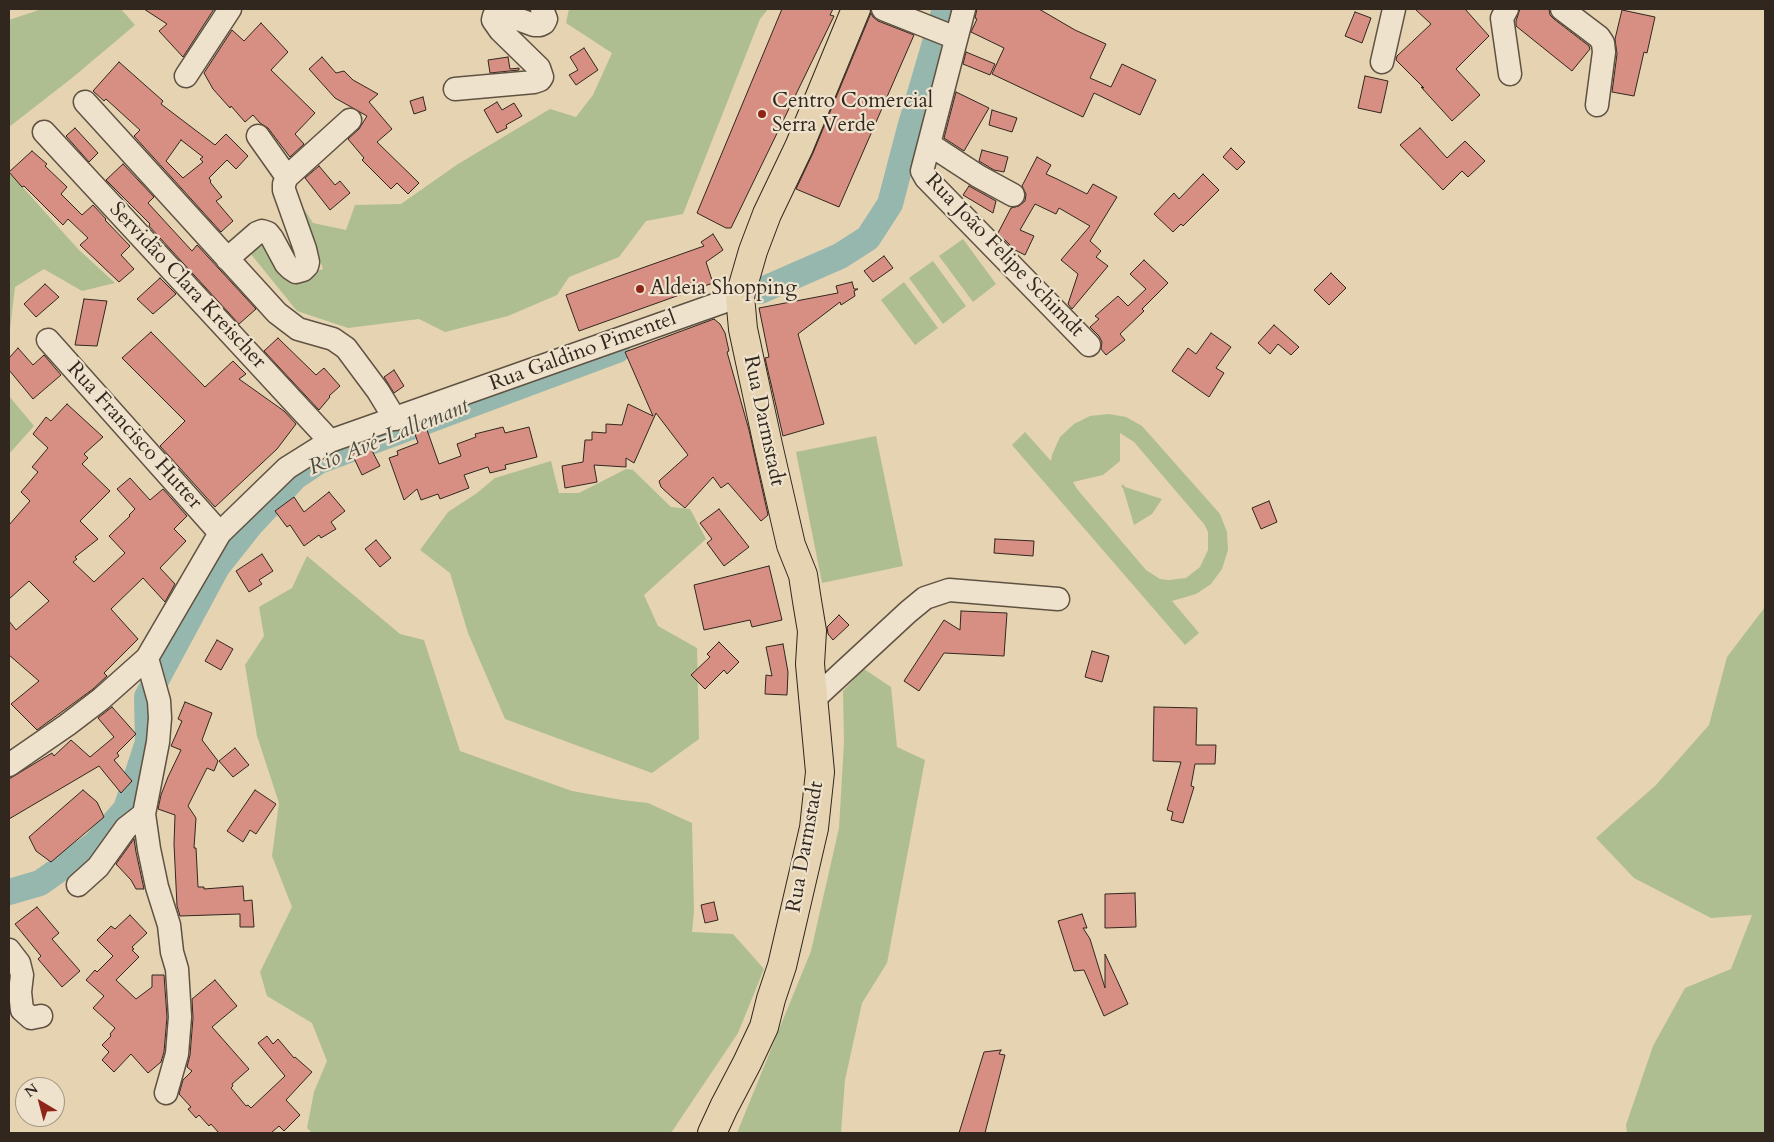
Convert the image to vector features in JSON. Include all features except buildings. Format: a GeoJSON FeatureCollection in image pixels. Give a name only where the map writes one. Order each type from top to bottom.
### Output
{"type":"FeatureCollection","features":[{"type":"Feature","properties":{"kind":"main road"},"geometry":{"type":"LineString","coordinates":[[740,296],[753,251],[767,214],[799,147],[856,9]]}},
{"type":"Feature","properties":{"kind":"main road","name":"Rua Darmstadt"},"geometry":{"type":"LineString","coordinates":[[740,296],[743,328],[791,545],[786,579],[796,636],[810,664],[820,772],[814,828],[792,929],[771,999]]}},
{"type":"Feature","properties":{"kind":"main road"},"geometry":{"type":"LineString","coordinates":[[693,1133],[725,1082],[771,999]]}},
{"type":"Feature","properties":{"kind":"main road"},"geometry":{"type":"LineString","coordinates":[[712,1133],[764,1027],[771,999]]}},
{"type":"Feature","properties":{"kind":"street"},"geometry":{"type":"LineString","coordinates":[[186,76],[230,9]]}},
{"type":"Feature","properties":{"kind":"street"},"geometry":{"type":"LineString","coordinates":[[455,89],[540,80],[542,77],[539,68],[500,30],[493,20],[494,16],[501,13],[534,25],[540,25],[546,19],[542,9]]}},
{"type":"Feature","properties":{"kind":"street"},"geometry":{"type":"LineString","coordinates":[[883,9],[952,36]]}},
{"type":"Feature","properties":{"kind":"street","name":"Rua João Felipe Schimdt"},"geometry":{"type":"LineString","coordinates":[[964,9],[952,36],[930,144],[922,171],[926,178],[1089,345]]}},
{"type":"Feature","properties":{"kind":"street"},"geometry":{"type":"LineString","coordinates":[[1382,62],[1394,9]]}},
{"type":"Feature","properties":{"kind":"street"},"geometry":{"type":"LineString","coordinates":[[1507,9],[1502,18],[1510,74]]}},
{"type":"Feature","properties":{"kind":"street"},"geometry":{"type":"LineString","coordinates":[[1562,9],[1599,37],[1603,43],[1604,52],[1598,105]]}},
{"type":"Feature","properties":{"kind":"street"},"geometry":{"type":"LineString","coordinates":[[85,102],[277,313],[298,329],[333,339],[346,348],[378,391],[395,419]]}},
{"type":"Feature","properties":{"kind":"street"},"geometry":{"type":"LineString","coordinates":[[227,259],[257,233],[262,231],[272,238],[290,268],[296,272],[307,266],[305,249],[284,190],[284,184],[287,177],[350,120]]}},
{"type":"Feature","properties":{"kind":"street","name":"Servidão Clara Kreischer"},"geometry":{"type":"LineString","coordinates":[[44,132],[330,441]]}},
{"type":"Feature","properties":{"kind":"street"},"geometry":{"type":"LineString","coordinates":[[258,136],[287,177]]}},
{"type":"Feature","properties":{"kind":"street"},"geometry":{"type":"LineString","coordinates":[[930,144],[978,176],[1013,195]]}},
{"type":"Feature","properties":{"kind":"street","name":"Rua Galdino Pimentel"},"geometry":{"type":"LineString","coordinates":[[9,765],[101,699],[147,659],[220,533],[287,468],[330,441],[740,296]]}},
{"type":"Feature","properties":{"kind":"street","name":"Rua Francisco Hutter"},"geometry":{"type":"LineString","coordinates":[[48,340],[220,533]]}},
{"type":"Feature","properties":{"kind":"street"},"geometry":{"type":"LineString","coordinates":[[814,699],[908,612],[926,598],[949,590],[1058,599]]}},
{"type":"Feature","properties":{"kind":"street"},"geometry":{"type":"LineString","coordinates":[[147,659],[159,700],[160,718],[158,742],[144,814],[148,848],[157,887],[170,925],[172,952],[177,969],[180,1017],[177,1054],[166,1093]]}},
{"type":"Feature","properties":{"kind":"street"},"geometry":{"type":"LineString","coordinates":[[78,885],[98,867],[126,828],[144,814]]}},
{"type":"Feature","properties":{"kind":"street"},"geometry":{"type":"LineString","coordinates":[[9,950],[19,963],[22,975],[20,992],[22,1010],[31,1018],[41,1016]]}},
{"type":"Feature","properties":{"kind":"green space"},"geometry":{"type":"Polygon","coordinates":[[[42,9],[121,9],[135,25],[72,78],[9,127],[9,20],[42,9]]]}},
{"type":"Feature","properties":{"kind":"green space"},"geometry":{"type":"Polygon","coordinates":[[[569,9],[768,9],[760,19],[683,214],[646,221],[619,257],[569,277],[557,295],[508,316],[445,332],[419,319],[348,328],[297,311],[246,248],[260,238],[292,278],[323,269],[304,209],[313,223],[346,230],[355,205],[401,204],[458,164],[550,109],[576,117],[593,95],[612,53],[566,23],[569,9]]]}},
{"type":"Feature","properties":{"kind":"green space"},"geometry":{"type":"Polygon","coordinates":[[[9,172],[78,249],[115,283],[82,291],[44,269],[15,287],[9,338],[9,172]]]}},
{"type":"Feature","properties":{"kind":"green space"},"geometry":{"type":"Polygon","coordinates":[[[963,239],[996,284],[973,302],[939,256],[963,239]]]}},
{"type":"Feature","properties":{"kind":"green space"},"geometry":{"type":"Polygon","coordinates":[[[933,261],[966,306],[943,324],[909,278],[933,261]]]}},
{"type":"Feature","properties":{"kind":"green space"},"geometry":{"type":"Polygon","coordinates":[[[904,282],[938,328],[915,345],[881,300],[904,282]]]}},
{"type":"Feature","properties":{"kind":"green space"},"geometry":{"type":"Polygon","coordinates":[[[9,396],[34,426],[9,454],[9,396]]]}},
{"type":"Feature","properties":{"kind":"green space"},"geometry":{"type":"Polygon","coordinates":[[[1109,414],[1126,417],[1142,426],[1220,514],[1227,532],[1228,550],[1222,569],[1211,584],[1196,594],[1172,601],[1199,633],[1185,645],[1012,445],[1025,432],[1051,461],[1060,437],[1074,424],[1090,416],[1109,414]],[[1120,433],[1120,461],[1103,475],[1073,482],[1146,570],[1160,579],[1186,578],[1200,567],[1208,550],[1208,532],[1204,524],[1134,442],[1120,433]]]}},
{"type":"Feature","properties":{"kind":"green space"},"geometry":{"type":"Polygon","coordinates":[[[876,436],[903,566],[822,583],[796,452],[876,436]]]}},
{"type":"Feature","properties":{"kind":"green space"},"geometry":{"type":"Polygon","coordinates":[[[551,461],[559,493],[579,493],[626,469],[633,470],[671,507],[690,509],[706,539],[644,595],[658,626],[697,648],[699,739],[652,773],[505,719],[468,633],[450,573],[420,550],[448,512],[477,493],[495,478],[551,461]]]}},
{"type":"Feature","properties":{"kind":"green space"},"geometry":{"type":"Polygon","coordinates":[[[1123,484],[1125,487],[1162,499],[1152,514],[1134,525],[1123,488],[1121,487],[1123,484]]]}},
{"type":"Feature","properties":{"kind":"green space"},"geometry":{"type":"Polygon","coordinates":[[[307,556],[400,634],[424,640],[460,751],[572,791],[648,803],[692,823],[694,912],[692,932],[733,934],[764,969],[738,1033],[671,1133],[312,1133],[307,1128],[314,1092],[327,1061],[312,1023],[267,996],[260,972],[292,907],[272,856],[279,803],[257,736],[245,665],[264,636],[259,607],[292,588],[307,556]]]}},
{"type":"Feature","properties":{"kind":"green space"},"geometry":{"type":"Polygon","coordinates":[[[1765,607],[1765,1133],[1627,1133],[1626,1125],[1653,1046],[1685,988],[1731,969],[1752,915],[1711,918],[1634,878],[1596,838],[1656,785],[1709,725],[1727,657],[1765,607]]]}},
{"type":"Feature","properties":{"kind":"green space"},"geometry":{"type":"Polygon","coordinates":[[[864,669],[891,687],[897,747],[925,760],[887,963],[862,1003],[845,1080],[841,1133],[737,1133],[811,951],[839,828],[844,743],[843,691],[864,669]]]}},
{"type":"Feature","properties":{"kind":"waterway","name":"Rio Avé‐Lallemant"},"geometry":{"type":"LineString","coordinates":[[760,291],[840,256],[868,238],[890,204],[945,9]]}},
{"type":"Feature","properties":{"kind":"waterway","name":"Rio Avé‐Lallemant"},"geometry":{"type":"LineString","coordinates":[[9,892],[40,883],[95,844],[126,809],[148,742],[147,697],[217,567],[252,523],[295,477],[319,461],[617,350]]}},
{"type":"Feature","properties":{"kind":"place","name":"Centro Comercial Serra Verde"},"geometry":{"type":"Point","coordinates":[762,114]}},
{"type":"Feature","properties":{"kind":"place","name":"Aldeia Shopping"},"geometry":{"type":"Point","coordinates":[640,289]}}]}
